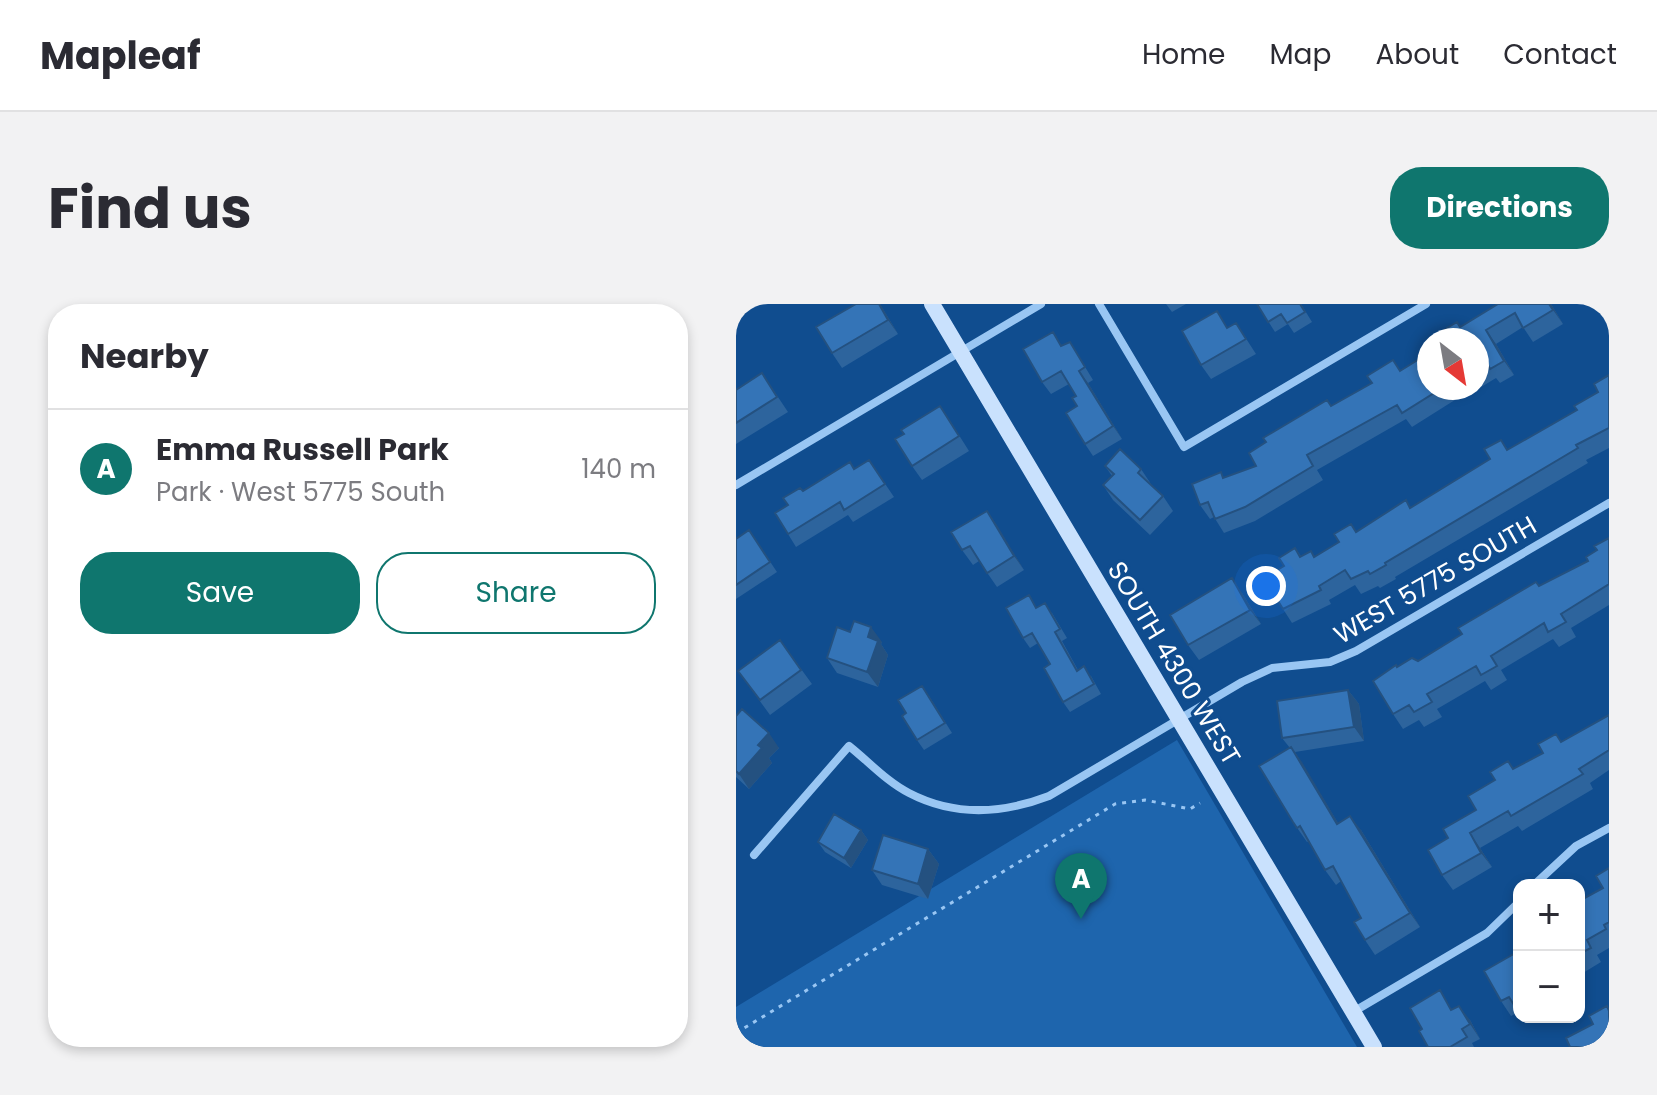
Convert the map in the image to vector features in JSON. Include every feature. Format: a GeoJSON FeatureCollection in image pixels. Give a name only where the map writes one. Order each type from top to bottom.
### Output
{"type":"FeatureCollection","features":[{"type":"Feature","properties":{"kind":"main road","name":"SOUTH 4300 WEST"},"geometry":{"type":"LineString","coordinates":[[932,304],[1374,1047]]}},
{"type":"Feature","properties":{"kind":"street"},"geometry":{"type":"LineString","coordinates":[[736,485],[1041,304]]}},
{"type":"Feature","properties":{"kind":"street"},"geometry":{"type":"LineString","coordinates":[[1099,304],[1184,447],[1426,304]]}},
{"type":"Feature","properties":{"kind":"street","name":"WEST 5775 SOUTH"},"geometry":{"type":"LineString","coordinates":[[754,855],[849,746],[907,792],[946,806],[983,811],[1017,808],[1049,796],[1242,682],[1272,668],[1330,662],[1356,651],[1609,503]]}},
{"type":"Feature","properties":{"kind":"street"},"geometry":{"type":"LineString","coordinates":[[1540,879],[1576,846],[1609,828]]}},
{"type":"Feature","properties":{"kind":"street"},"geometry":{"type":"LineString","coordinates":[[1353,1012],[1487,933],[1513,908]]}},
{"type":"Feature","properties":{"kind":"path"},"geometry":{"type":"LineString","coordinates":[[736,1033],[1115,804],[1145,800],[1190,809],[1200,803]]}},
{"type":"Feature","properties":{"kind":"shaded area"},"geometry":{"type":"Polygon","coordinates":[[[1177,740],[1357,1047],[736,1047],[736,1007],[1177,740]]]}},
{"type":"Feature","properties":{"kind":"building"},"geometry":{"type":"Polygon","coordinates":[[[856,304],[879,304],[888,320],[832,353],[816,327],[856,304]]]}},
{"type":"Feature","properties":{"kind":"building"},"geometry":{"type":"Polygon","coordinates":[[[1257,304],[1300,304],[1305,312],[1287,323],[1281,314],[1268,322],[1257,304]]]}},
{"type":"Feature","properties":{"kind":"building"},"geometry":{"type":"Polygon","coordinates":[[[1498,304],[1549,304],[1553,310],[1523,328],[1515,313],[1489,328],[1447,328],[1457,322],[1460,327],[1498,304]]]}},
{"type":"Feature","properties":{"kind":"building"},"geometry":{"type":"Polygon","coordinates":[[[1217,311],[1227,328],[1236,323],[1246,339],[1201,365],[1182,331],[1217,311]]]}},
{"type":"Feature","properties":{"kind":"building"},"geometry":{"type":"Polygon","coordinates":[[[1053,332],[1061,346],[1070,342],[1085,367],[1079,371],[1113,426],[1085,444],[1066,413],[1077,406],[1072,398],[1076,396],[1061,371],[1042,382],[1023,349],[1053,332]]]}},
{"type":"Feature","properties":{"kind":"building"},"geometry":{"type":"Polygon","coordinates":[[[1489,335],[1504,361],[1489,367],[1489,335]]]}},
{"type":"Feature","properties":{"kind":"building"},"geometry":{"type":"Polygon","coordinates":[[[1393,360],[1400,371],[1417,360],[1417,400],[1423,400],[1402,413],[1397,405],[1307,455],[1313,466],[1245,507],[1215,519],[1208,502],[1200,505],[1192,484],[1221,472],[1223,478],[1256,466],[1249,453],[1266,442],[1263,438],[1327,400],[1331,406],[1372,383],[1367,376],[1393,360]]]}},
{"type":"Feature","properties":{"kind":"building"},"geometry":{"type":"Polygon","coordinates":[[[762,373],[777,397],[736,423],[736,390],[762,373]]]}},
{"type":"Feature","properties":{"kind":"building"},"geometry":{"type":"Polygon","coordinates":[[[1609,375],[1609,428],[1576,445],[1578,448],[1370,574],[1368,571],[1351,579],[1345,570],[1319,586],[1321,590],[1283,609],[1264,578],[1284,566],[1279,558],[1295,548],[1300,557],[1311,551],[1314,557],[1339,542],[1334,534],[1351,524],[1356,532],[1406,500],[1410,508],[1490,459],[1484,449],[1501,440],[1507,450],[1577,410],[1574,406],[1598,392],[1594,384],[1609,375]]]}},
{"type":"Feature","properties":{"kind":"building"},"geometry":{"type":"Polygon","coordinates":[[[940,406],[959,436],[912,466],[895,439],[904,434],[901,430],[940,406]]]}},
{"type":"Feature","properties":{"kind":"building"},"geometry":{"type":"Polygon","coordinates":[[[1120,449],[1141,469],[1138,473],[1163,496],[1140,520],[1103,485],[1114,474],[1105,466],[1120,449]]]}},
{"type":"Feature","properties":{"kind":"building"},"geometry":{"type":"Polygon","coordinates":[[[869,460],[885,484],[844,510],[840,502],[788,534],[775,513],[788,505],[783,498],[800,488],[803,491],[850,462],[854,469],[869,460]]]}},
{"type":"Feature","properties":{"kind":"building"},"geometry":{"type":"Polygon","coordinates":[[[987,511],[1014,556],[987,573],[970,546],[962,550],[951,532],[987,511]]]}},
{"type":"Feature","properties":{"kind":"building"},"geometry":{"type":"Polygon","coordinates":[[[749,530],[770,562],[736,585],[736,539],[749,530]]]}},
{"type":"Feature","properties":{"kind":"building"},"geometry":{"type":"Polygon","coordinates":[[[1609,538],[1609,584],[1561,614],[1566,622],[1548,632],[1544,623],[1491,656],[1497,666],[1481,675],[1476,666],[1427,694],[1432,702],[1414,712],[1409,705],[1393,714],[1373,681],[1396,665],[1412,658],[1418,661],[1462,634],[1458,628],[1536,582],[1539,586],[1588,561],[1586,557],[1597,550],[1594,546],[1609,538]]]}},
{"type":"Feature","properties":{"kind":"building"},"geometry":{"type":"Polygon","coordinates":[[[1232,578],[1250,610],[1188,645],[1170,615],[1232,578]]]}},
{"type":"Feature","properties":{"kind":"building"},"geometry":{"type":"Polygon","coordinates":[[[1029,595],[1036,608],[1045,603],[1060,629],[1055,632],[1077,671],[1084,666],[1094,684],[1063,702],[1044,668],[1050,664],[1032,633],[1023,638],[1006,608],[1029,595]]]}},
{"type":"Feature","properties":{"kind":"building"},"geometry":{"type":"Polygon","coordinates":[[[854,621],[871,627],[868,637],[878,641],[867,672],[827,658],[837,627],[850,632],[854,621]]]}},
{"type":"Feature","properties":{"kind":"building"},"geometry":{"type":"Polygon","coordinates":[[[780,640],[801,670],[760,700],[738,671],[780,640]]]}},
{"type":"Feature","properties":{"kind":"building"},"geometry":{"type":"Polygon","coordinates":[[[922,686],[945,723],[917,740],[902,716],[906,713],[898,700],[922,686]]]}},
{"type":"Feature","properties":{"kind":"building"},"geometry":{"type":"Polygon","coordinates":[[[1348,690],[1354,727],[1282,738],[1277,701],[1348,690]]]}},
{"type":"Feature","properties":{"kind":"building"},"geometry":{"type":"Polygon","coordinates":[[[742,709],[769,733],[758,745],[762,748],[739,774],[736,771],[736,716],[742,709]]]}},
{"type":"Feature","properties":{"kind":"building"},"geometry":{"type":"Polygon","coordinates":[[[1609,715],[1609,750],[1579,769],[1583,774],[1511,816],[1508,811],[1470,833],[1481,853],[1442,875],[1428,850],[1448,838],[1443,829],[1476,810],[1468,796],[1495,780],[1490,772],[1508,761],[1513,769],[1543,753],[1538,744],[1556,734],[1561,742],[1609,715]]]}},
{"type":"Feature","properties":{"kind":"building"},"geometry":{"type":"Polygon","coordinates":[[[1291,747],[1337,824],[1350,816],[1410,913],[1365,940],[1354,922],[1361,918],[1333,866],[1325,870],[1300,826],[1297,828],[1259,766],[1291,747]]]}},
{"type":"Feature","properties":{"kind":"building"},"geometry":{"type":"Polygon","coordinates":[[[834,814],[861,830],[844,858],[818,842],[834,814]]]}},
{"type":"Feature","properties":{"kind":"building"},"geometry":{"type":"Polygon","coordinates":[[[883,835],[928,849],[918,884],[872,870],[883,835]]]}},
{"type":"Feature","properties":{"kind":"building"},"geometry":{"type":"Polygon","coordinates":[[[1609,868],[1609,922],[1604,925],[1606,929],[1587,940],[1591,948],[1585,951],[1585,898],[1603,888],[1596,876],[1609,868]]]}},
{"type":"Feature","properties":{"kind":"building"},"geometry":{"type":"Polygon","coordinates":[[[1513,954],[1513,1003],[1509,997],[1501,1001],[1484,971],[1513,954]]]}},
{"type":"Feature","properties":{"kind":"building"},"geometry":{"type":"Polygon","coordinates":[[[1440,990],[1451,1010],[1459,1006],[1470,1024],[1462,1029],[1467,1037],[1450,1047],[1428,1047],[1410,1008],[1440,990]]]}},
{"type":"Feature","properties":{"kind":"building"},"geometry":{"type":"Polygon","coordinates":[[[1607,1006],[1609,1047],[1570,1047],[1566,1038],[1593,1024],[1589,1016],[1607,1006]]]}},
{"type":"Feature","properties":{"kind":"place","name":"Emma Russell Park"},"geometry":{"type":"Point","coordinates":[1081,919]}}]}
